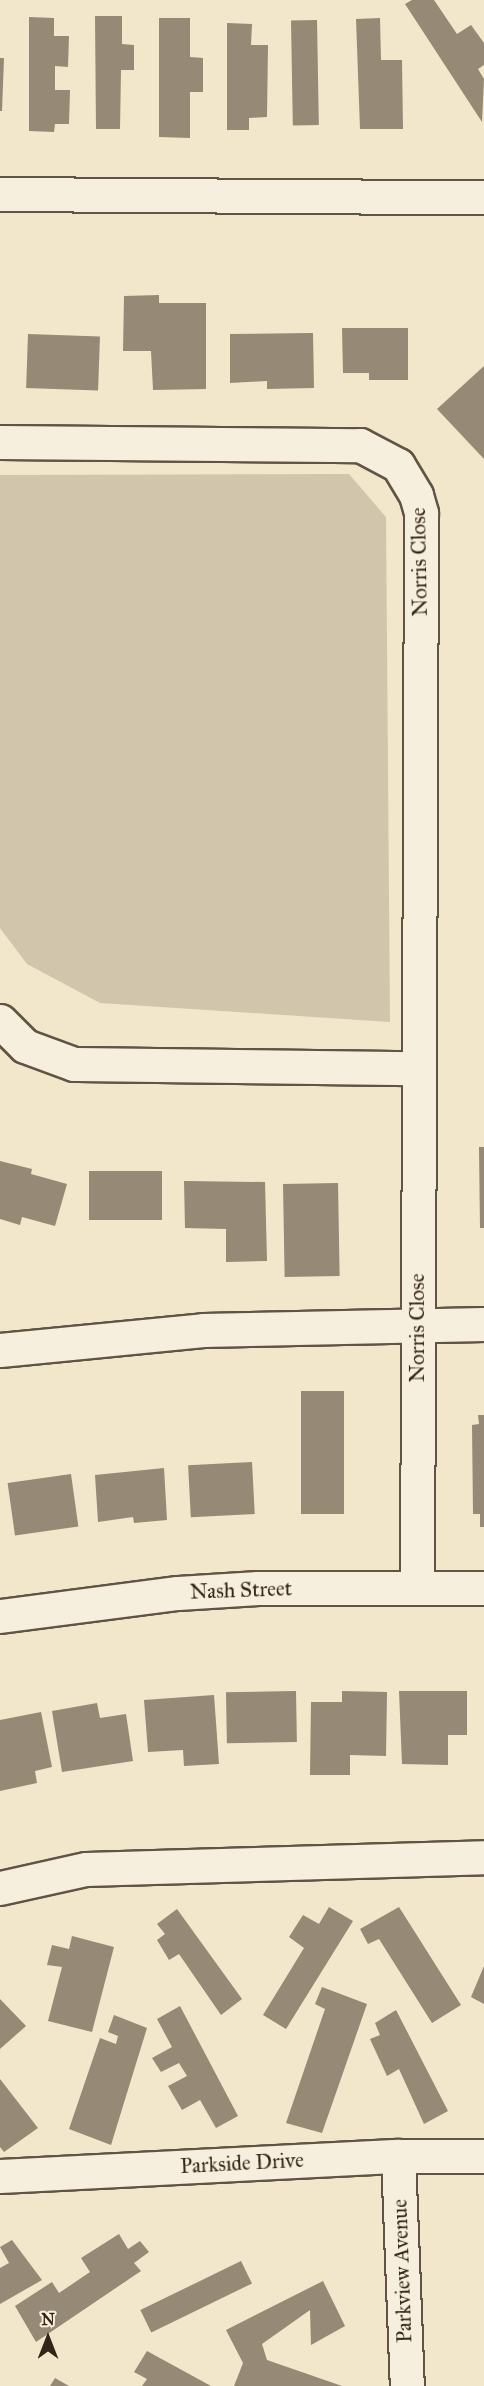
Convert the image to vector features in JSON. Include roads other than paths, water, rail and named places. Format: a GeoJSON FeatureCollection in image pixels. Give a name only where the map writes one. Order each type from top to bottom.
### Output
{"type":"FeatureCollection","features":[{"type":"Feature","properties":{"kind":"street"},"geometry":{"type":"LineString","coordinates":[[0,194],[484,196]]}},
{"type":"Feature","properties":{"kind":"street","name":"Norris Close"},"geometry":{"type":"LineString","coordinates":[[0,442],[339,443],[381,454],[409,478],[421,513],[417,1588]]}},
{"type":"Feature","properties":{"kind":"street"},"geometry":{"type":"LineString","coordinates":[[0,1021],[25,1046],[74,1064],[418,1068]]}},
{"type":"Feature","properties":{"kind":"street"},"geometry":{"type":"LineString","coordinates":[[0,1350],[203,1330],[484,1324]]}},
{"type":"Feature","properties":{"kind":"street","name":"Nash Street"},"geometry":{"type":"LineString","coordinates":[[0,1616],[178,1593],[484,1588]]}},
{"type":"Feature","properties":{"kind":"street"},"geometry":{"type":"LineString","coordinates":[[0,1888],[86,1869],[484,1857]]}},
{"type":"Feature","properties":{"kind":"street","name":"Parkside Drive"},"geometry":{"type":"LineString","coordinates":[[0,2176],[398,2156],[484,2156]]}},
{"type":"Feature","properties":{"kind":"street","name":"Parkview Avenue"},"geometry":{"type":"LineString","coordinates":[[398,2156],[407,2386]]}}]}
